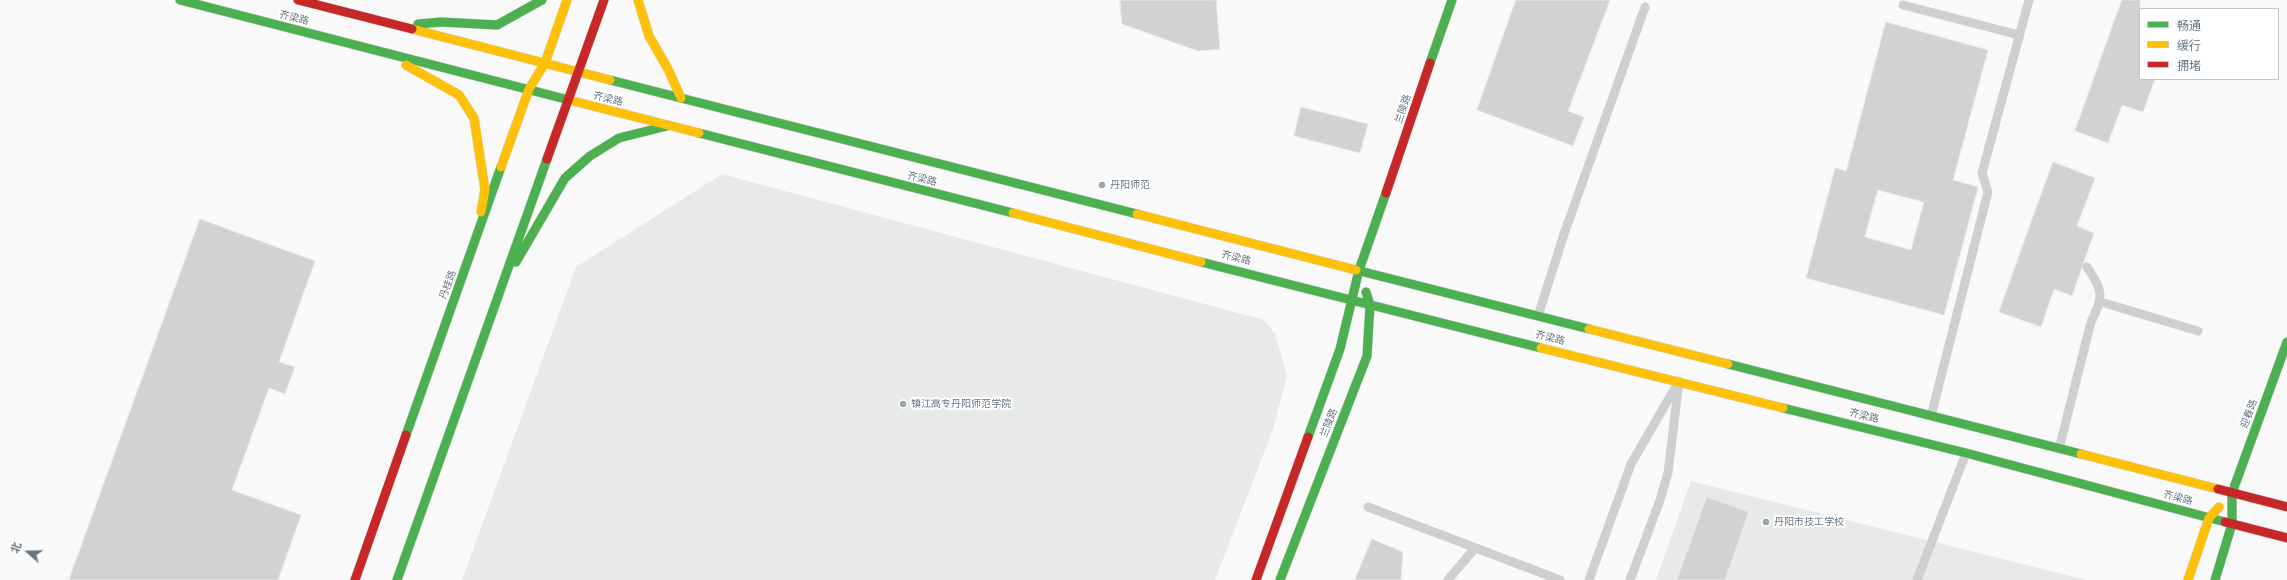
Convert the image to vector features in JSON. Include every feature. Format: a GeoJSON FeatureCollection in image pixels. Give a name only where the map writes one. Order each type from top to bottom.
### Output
{"type":"FeatureCollection","features":[{"type":"Feature","properties":{"kind":"main road","name":"齐梁路"},"geometry":{"type":"LineString","coordinates":[[180,0],[669,126],[1352,299],[1370,305],[1966,453],[2287,538]]}},
{"type":"Feature","properties":{"kind":"main road","name":"齐梁路"},"geometry":{"type":"LineString","coordinates":[[298,0],[2287,507]]}},
{"type":"Feature","properties":{"kind":"main road"},"geometry":{"type":"LineString","coordinates":[[398,26],[441,22],[497,25],[542,0]]}},
{"type":"Feature","properties":{"kind":"main road","name":"丹桂路"},"geometry":{"type":"LineString","coordinates":[[355,580],[529,89],[545,63],[568,0]]}},
{"type":"Feature","properties":{"kind":"main road"},"geometry":{"type":"LineString","coordinates":[[397,580],[508,274],[604,0]]}},
{"type":"Feature","properties":{"kind":"main road"},"geometry":{"type":"LineString","coordinates":[[638,0],[649,36],[668,69],[681,98]]}},
{"type":"Feature","properties":{"kind":"main road","name":"兰陵路"},"geometry":{"type":"LineString","coordinates":[[1256,580],[1340,349],[1359,270],[1452,0]]}},
{"type":"Feature","properties":{"kind":"main road"},"geometry":{"type":"LineString","coordinates":[[384,52],[459,95],[474,118],[485,190],[473,247]]}},
{"type":"Feature","properties":{"kind":"main road"},"geometry":{"type":"LineString","coordinates":[[508,274],[565,178],[590,156],[619,138],[669,126]]}},
{"type":"Feature","properties":{"kind":"main road","name":"兰陵路"},"geometry":{"type":"LineString","coordinates":[[1280,580],[1367,356],[1370,305],[1359,270]]}},
{"type":"Feature","properties":{"kind":"main road","name":"迎春路"},"geometry":{"type":"LineString","coordinates":[[2215,580],[2232,524],[2232,493],[2287,342]]}},
{"type":"Feature","properties":{"kind":"main road","name":"迎春路"},"geometry":{"type":"LineString","coordinates":[[2188,580],[2209,518],[2232,493]]}},
{"type":"Feature","properties":{"kind":"lane"},"geometry":{"type":"LineString","coordinates":[[1931,416],[1988,192],[1982,173],[2029,0]]}},
{"type":"Feature","properties":{"kind":"lane"},"geometry":{"type":"LineString","coordinates":[[1903,5],[2019,34]]}},
{"type":"Feature","properties":{"kind":"lane"},"geometry":{"type":"LineString","coordinates":[[1538,316],[1564,234],[1645,7]]}},
{"type":"Feature","properties":{"kind":"lane"},"geometry":{"type":"LineString","coordinates":[[2058,448],[2091,322],[2101,302],[2097,281],[2087,266]]}},
{"type":"Feature","properties":{"kind":"lane"},"geometry":{"type":"LineString","coordinates":[[2101,302],[2198,331]]}},
{"type":"Feature","properties":{"kind":"lane"},"geometry":{"type":"LineString","coordinates":[[1589,580],[1631,464],[1679,382]]}},
{"type":"Feature","properties":{"kind":"lane"},"geometry":{"type":"LineString","coordinates":[[1630,580],[1659,503],[1668,472],[1679,382]]}},
{"type":"Feature","properties":{"kind":"lane"},"geometry":{"type":"LineString","coordinates":[[1917,580],[1966,453]]}},
{"type":"Feature","properties":{"kind":"lane"},"geometry":{"type":"LineString","coordinates":[[1368,507],[1560,580]]}},
{"type":"Feature","properties":{"kind":"lane"},"geometry":{"type":"LineString","coordinates":[[1448,580],[1475,548]]}},
{"type":"Feature","properties":{"kind":"shaded area","name":"镇江高专丹阳师范学院"},"geometry":{"type":"Polygon","coordinates":[[[722,174],[1264,320],[1275,334],[1287,376],[1272,432],[1215,580],[462,580],[576,267],[722,174]]]}},
{"type":"Feature","properties":{"kind":"shaded area","name":"丹阳市技工学校"},"geometry":{"type":"Polygon","coordinates":[[[1691,481],[2087,580],[1656,580],[1691,481]]]}},
{"type":"Feature","properties":{"kind":"building"},"geometry":{"type":"Polygon","coordinates":[[[1120,0],[1216,0],[1220,49],[1198,51],[1122,24],[1120,0]]]}},
{"type":"Feature","properties":{"kind":"building"},"geometry":{"type":"Polygon","coordinates":[[[1516,0],[1610,0],[1568,111],[1584,117],[1573,146],[1477,110],[1516,0]]]}},
{"type":"Feature","properties":{"kind":"building"},"geometry":{"type":"Polygon","coordinates":[[[2122,0],[2140,0],[2139,80],[2155,80],[2143,112],[2122,105],[2108,143],[2075,131],[2122,0]]]}},
{"type":"Feature","properties":{"kind":"building"},"geometry":{"type":"Polygon","coordinates":[[[1886,22],[1988,50],[1953,180],[1978,187],[1944,315],[1806,278],[1835,168],[1846,171],[1886,22]],[[1878,190],[1865,237],[1911,250],[1924,202],[1878,190]]]}},
{"type":"Feature","properties":{"kind":"building"},"geometry":{"type":"Polygon","coordinates":[[[1301,107],[1368,124],[1360,153],[1294,136],[1301,107]]]}},
{"type":"Feature","properties":{"kind":"building"},"geometry":{"type":"Polygon","coordinates":[[[2053,162],[2095,178],[2077,226],[2094,233],[2072,296],[2054,289],[2041,327],[1999,312],[2053,162]]]}},
{"type":"Feature","properties":{"kind":"building"},"geometry":{"type":"Polygon","coordinates":[[[200,219],[315,261],[279,362],[295,367],[285,394],[269,388],[232,490],[301,515],[278,580],[69,580],[200,219]]]}},
{"type":"Feature","properties":{"kind":"building"},"geometry":{"type":"Polygon","coordinates":[[[1707,497],[1749,512],[1725,580],[1677,580],[1707,497]]]}},
{"type":"Feature","properties":{"kind":"building"},"geometry":{"type":"Polygon","coordinates":[[[1372,539],[1403,552],[1401,580],[1355,580],[1372,539]]]}},
{"type":"Feature","properties":{"kind":"traffic: fast"},"geometry":{"type":"LineString","coordinates":[[180,0],[569,100]]}},
{"type":"Feature","properties":{"kind":"traffic: fast"},"geometry":{"type":"LineString","coordinates":[[418,24],[441,22],[497,25],[542,0]]}},
{"type":"Feature","properties":{"kind":"traffic: fast"},"geometry":{"type":"LineString","coordinates":[[1430,63],[1452,0]]}},
{"type":"Feature","properties":{"kind":"traffic: fast"},"geometry":{"type":"LineString","coordinates":[[610,80],[1137,214]]}},
{"type":"Feature","properties":{"kind":"traffic: fast"},"geometry":{"type":"LineString","coordinates":[[516,262],[565,178],[590,156],[619,138],[667,126]]}},
{"type":"Feature","properties":{"kind":"traffic: fast"},"geometry":{"type":"LineString","coordinates":[[699,133],[1013,213]]}},
{"type":"Feature","properties":{"kind":"traffic: fast"},"geometry":{"type":"LineString","coordinates":[[397,580],[547,159]]}},
{"type":"Feature","properties":{"kind":"traffic: fast"},"geometry":{"type":"LineString","coordinates":[[406,435],[501,167]]}},
{"type":"Feature","properties":{"kind":"traffic: fast"},"geometry":{"type":"LineString","coordinates":[[1308,437],[1340,349],[1359,270],[1386,193]]}},
{"type":"Feature","properties":{"kind":"traffic: fast"},"geometry":{"type":"LineString","coordinates":[[1201,262],[1541,348]]}},
{"type":"Feature","properties":{"kind":"traffic: fast"},"geometry":{"type":"LineString","coordinates":[[1356,270],[1589,329]]}},
{"type":"Feature","properties":{"kind":"traffic: fast"},"geometry":{"type":"LineString","coordinates":[[1280,580],[1367,356],[1370,305],[1366,292]]}},
{"type":"Feature","properties":{"kind":"traffic: fast"},"geometry":{"type":"LineString","coordinates":[[2215,580],[2232,524],[2232,493],[2287,342]]}},
{"type":"Feature","properties":{"kind":"traffic: fast"},"geometry":{"type":"LineString","coordinates":[[1728,364],[2081,454]]}},
{"type":"Feature","properties":{"kind":"traffic: fast"},"geometry":{"type":"LineString","coordinates":[[1783,408],[1966,453],[2225,522]]}},
{"type":"Feature","properties":{"kind":"traffic: slow"},"geometry":{"type":"LineString","coordinates":[[501,167],[529,89],[545,63],[567,0]]}},
{"type":"Feature","properties":{"kind":"traffic: slow"},"geometry":{"type":"LineString","coordinates":[[638,0],[649,36],[668,69],[681,98]]}},
{"type":"Feature","properties":{"kind":"traffic: slow"},"geometry":{"type":"LineString","coordinates":[[412,29],[610,80]]}},
{"type":"Feature","properties":{"kind":"traffic: slow"},"geometry":{"type":"LineString","coordinates":[[406,65],[459,95],[474,118],[485,190],[481,212]]}},
{"type":"Feature","properties":{"kind":"traffic: slow"},"geometry":{"type":"LineString","coordinates":[[569,100],[699,133]]}},
{"type":"Feature","properties":{"kind":"traffic: slow"},"geometry":{"type":"LineString","coordinates":[[1013,213],[1201,262]]}},
{"type":"Feature","properties":{"kind":"traffic: slow"},"geometry":{"type":"LineString","coordinates":[[1137,214],[1356,270]]}},
{"type":"Feature","properties":{"kind":"traffic: slow"},"geometry":{"type":"LineString","coordinates":[[1589,329],[1728,364]]}},
{"type":"Feature","properties":{"kind":"traffic: slow"},"geometry":{"type":"LineString","coordinates":[[1541,348],[1783,408]]}},
{"type":"Feature","properties":{"kind":"traffic: slow"},"geometry":{"type":"LineString","coordinates":[[2081,454],[2218,489]]}},
{"type":"Feature","properties":{"kind":"traffic: slow"},"geometry":{"type":"LineString","coordinates":[[2188,580],[2209,518],[2219,507]]}},
{"type":"Feature","properties":{"kind":"traffic: jam"},"geometry":{"type":"LineString","coordinates":[[298,0],[412,29]]}},
{"type":"Feature","properties":{"kind":"traffic: jam"},"geometry":{"type":"LineString","coordinates":[[547,159],[604,0]]}},
{"type":"Feature","properties":{"kind":"traffic: jam"},"geometry":{"type":"LineString","coordinates":[[1386,193],[1430,63]]}},
{"type":"Feature","properties":{"kind":"traffic: jam"},"geometry":{"type":"LineString","coordinates":[[355,580],[406,435]]}},
{"type":"Feature","properties":{"kind":"traffic: jam"},"geometry":{"type":"LineString","coordinates":[[1256,580],[1308,437]]}},
{"type":"Feature","properties":{"kind":"traffic: jam"},"geometry":{"type":"LineString","coordinates":[[2218,489],[2287,507]]}},
{"type":"Feature","properties":{"kind":"traffic: jam"},"geometry":{"type":"LineString","coordinates":[[2225,522],[2287,538]]}},
{"type":"Feature","properties":{"kind":"place","name":"丹阳师范"},"geometry":{"type":"Point","coordinates":[1102,185]}},
{"type":"Feature","properties":{"kind":"place","name":"镇江高专丹阳师范学院"},"geometry":{"type":"Point","coordinates":[903,404]}},
{"type":"Feature","properties":{"kind":"place","name":"丹阳市技工学校"},"geometry":{"type":"Point","coordinates":[1766,522]}}]}
